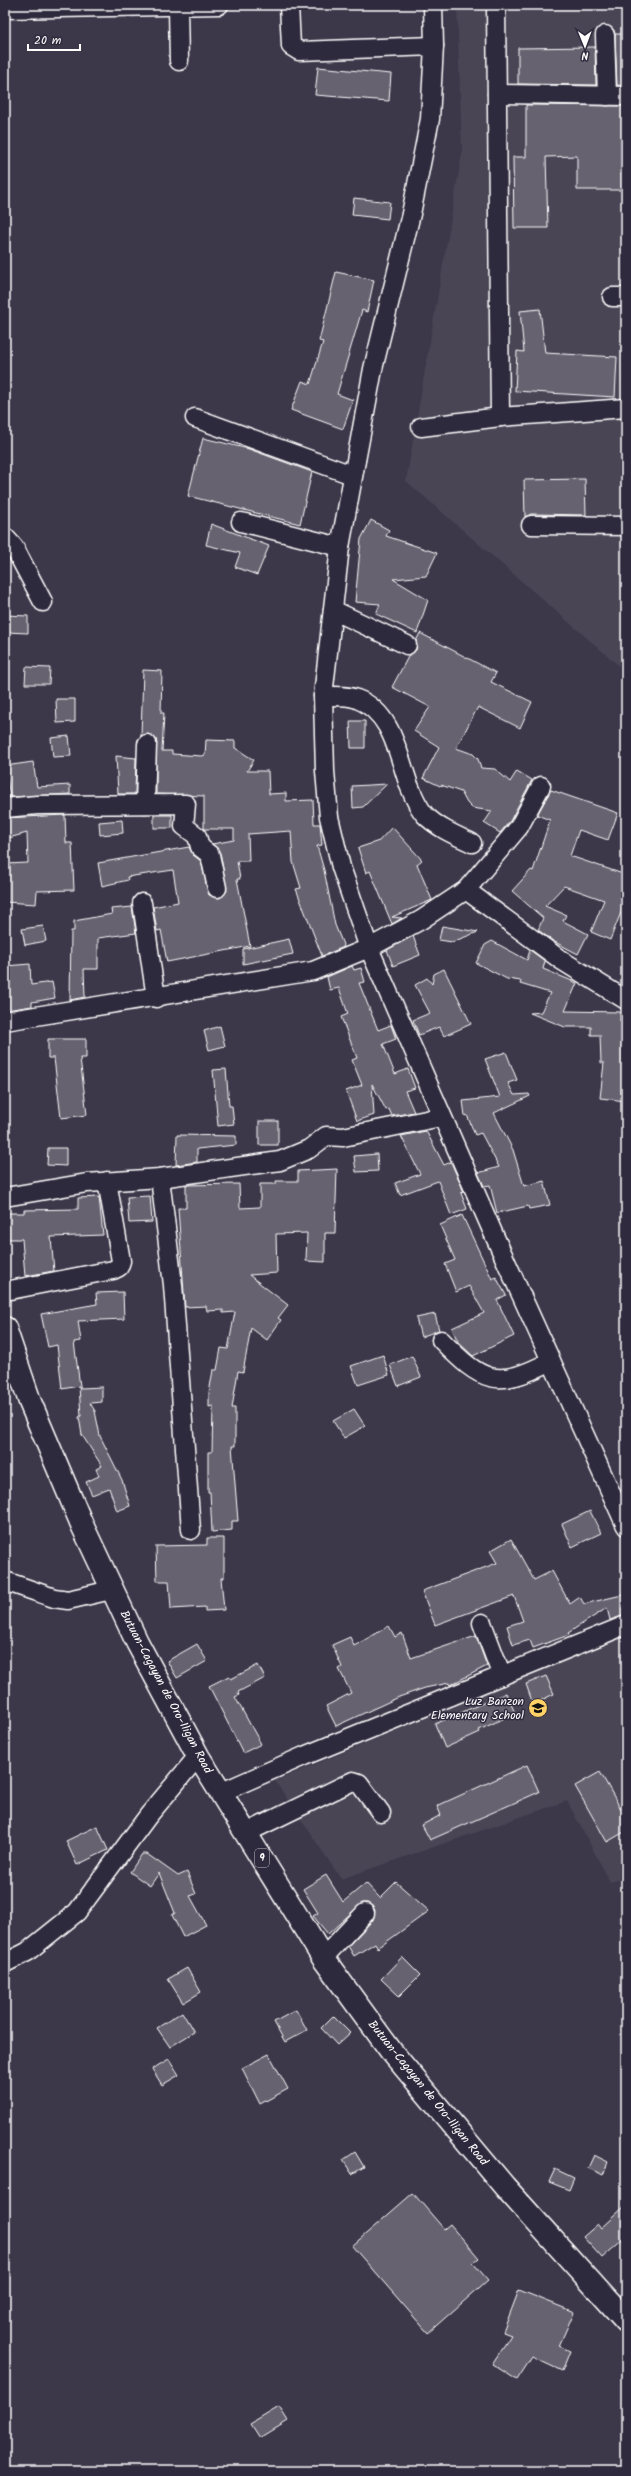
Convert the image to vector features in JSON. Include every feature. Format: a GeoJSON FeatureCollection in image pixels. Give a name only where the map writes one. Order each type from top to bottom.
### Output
{"type":"FeatureCollection","features":[{"type":"Feature","properties":{"kind":"highway","name":"Butuan-Cagayan de Oro-Iligan Road"},"geometry":{"type":"LineString","coordinates":[[5,1328],[30,1402],[111,1590],[198,1756],[222,1792],[323,1958],[391,2051],[505,2187],[626,2321]]}},
{"type":"Feature","properties":{"kind":"street"},"geometry":{"type":"LineString","coordinates":[[5,9],[178,7],[219,5]]}},
{"type":"Feature","properties":{"kind":"street"},"geometry":{"type":"LineString","coordinates":[[289,5],[289,40],[291,46],[299,51],[434,46]]}},
{"type":"Feature","properties":{"kind":"street"},"geometry":{"type":"LineString","coordinates":[[433,5],[434,46],[430,119],[410,214],[373,369],[352,474],[340,547],[323,696],[325,771],[329,817],[341,867],[368,948],[441,1117],[626,1526]]}},
{"type":"Feature","properties":{"kind":"street"},"geometry":{"type":"LineString","coordinates":[[496,5],[500,417]]}},
{"type":"Feature","properties":{"kind":"street"},"geometry":{"type":"LineString","coordinates":[[178,7],[179,61]]}},
{"type":"Feature","properties":{"kind":"street"},"geometry":{"type":"LineString","coordinates":[[605,36],[607,96]]}},
{"type":"Feature","properties":{"kind":"street"},"geometry":{"type":"LineString","coordinates":[[497,94],[626,96]]}},
{"type":"Feature","properties":{"kind":"street"},"geometry":{"type":"LineString","coordinates":[[421,428],[500,417],[626,408]]}},
{"type":"Feature","properties":{"kind":"street"},"geometry":{"type":"LineString","coordinates":[[194,418],[352,474]]}},
{"type":"Feature","properties":{"kind":"street"},"geometry":{"type":"LineString","coordinates":[[240,522],[340,547]]}},
{"type":"Feature","properties":{"kind":"street"},"geometry":{"type":"LineString","coordinates":[[531,525],[626,526]]}},
{"type":"Feature","properties":{"kind":"street"},"geometry":{"type":"LineString","coordinates":[[5,537],[14,547],[43,602]]}},
{"type":"Feature","properties":{"kind":"street"},"geometry":{"type":"LineString","coordinates":[[333,610],[407,645]]}},
{"type":"Feature","properties":{"kind":"street"},"geometry":{"type":"LineString","coordinates":[[323,696],[356,698],[369,706],[388,727],[412,796],[424,814],[446,831],[472,843]]}},
{"type":"Feature","properties":{"kind":"street"},"geometry":{"type":"LineString","coordinates":[[145,804],[147,744]]}},
{"type":"Feature","properties":{"kind":"street"},"geometry":{"type":"LineString","coordinates":[[5,1021],[156,998],[313,971],[368,948],[421,920],[466,890],[518,827],[541,786]]}},
{"type":"Feature","properties":{"kind":"street"},"geometry":{"type":"LineString","coordinates":[[5,808],[37,805],[186,804],[184,826],[197,836],[200,847],[210,855],[217,888]]}},
{"type":"Feature","properties":{"kind":"street"},"geometry":{"type":"LineString","coordinates":[[466,890],[561,960],[626,1000]]}},
{"type":"Feature","properties":{"kind":"street"},"geometry":{"type":"LineString","coordinates":[[142,903],[156,998]]}},
{"type":"Feature","properties":{"kind":"street"},"geometry":{"type":"LineString","coordinates":[[5,1197],[107,1181],[160,1178],[280,1161],[309,1149],[326,1136],[342,1137],[441,1117]]}},
{"type":"Feature","properties":{"kind":"street"},"geometry":{"type":"LineString","coordinates":[[160,1178],[174,1301],[191,1530]]}},
{"type":"Feature","properties":{"kind":"street"},"geometry":{"type":"LineString","coordinates":[[5,1291],[113,1270],[119,1266],[121,1261],[107,1181]]}},
{"type":"Feature","properties":{"kind":"street"},"geometry":{"type":"LineString","coordinates":[[441,1340],[463,1363],[481,1375],[497,1378],[526,1374],[551,1361]]}},
{"type":"Feature","properties":{"kind":"street"},"geometry":{"type":"LineString","coordinates":[[5,1582],[54,1598],[68,1600],[111,1590]]}},
{"type":"Feature","properties":{"kind":"street"},"geometry":{"type":"LineString","coordinates":[[482,1623],[502,1676]]}},
{"type":"Feature","properties":{"kind":"street"},"geometry":{"type":"LineString","coordinates":[[222,1792],[304,1756],[626,1625]]}},
{"type":"Feature","properties":{"kind":"street"},"geometry":{"type":"LineString","coordinates":[[5,1963],[27,1952],[77,1912],[148,1816],[198,1756]]}},
{"type":"Feature","properties":{"kind":"street"},"geometry":{"type":"LineString","coordinates":[[246,1833],[353,1781],[359,1783],[381,1813]]}},
{"type":"Feature","properties":{"kind":"street"},"geometry":{"type":"LineString","coordinates":[[323,1958],[365,1913]]}},
{"type":"Feature","properties":{"kind":"shaded area"},"geometry":{"type":"Polygon","coordinates":[[[457,5],[626,5],[626,672],[406,481],[462,153],[457,5]]]}},
{"type":"Feature","properties":{"kind":"shaded area","name":"Luz Banzon Elementary School"},"geometry":{"type":"Polygon","coordinates":[[[626,1635],[626,1878],[610,1882],[567,1801],[341,1879],[275,1781],[626,1635]]]}},
{"type":"Feature","properties":{"kind":"building"},"geometry":{"type":"Polygon","coordinates":[[[615,34],[626,34],[626,86],[617,85],[615,34]]]}},
{"type":"Feature","properties":{"kind":"building"},"geometry":{"type":"Polygon","coordinates":[[[595,47],[596,85],[518,84],[518,48],[595,47]]]}},
{"type":"Feature","properties":{"kind":"building"},"geometry":{"type":"Polygon","coordinates":[[[318,67],[391,74],[389,101],[315,95],[318,67]]]}},
{"type":"Feature","properties":{"kind":"building"},"geometry":{"type":"Polygon","coordinates":[[[526,105],[626,106],[626,190],[577,190],[577,156],[546,157],[548,228],[514,228],[513,157],[526,157],[526,105]]]}},
{"type":"Feature","properties":{"kind":"building"},"geometry":{"type":"Polygon","coordinates":[[[354,198],[390,202],[388,219],[352,215],[354,198]]]}},
{"type":"Feature","properties":{"kind":"building"},"geometry":{"type":"Polygon","coordinates":[[[336,272],[374,280],[367,312],[362,310],[337,394],[353,400],[343,429],[291,410],[302,381],[310,384],[323,342],[319,341],[336,272]]]}},
{"type":"Feature","properties":{"kind":"building"},"geometry":{"type":"Polygon","coordinates":[[[540,309],[545,353],[617,357],[615,397],[515,391],[517,351],[524,352],[520,311],[540,309]]]}},
{"type":"Feature","properties":{"kind":"building"},"geometry":{"type":"Polygon","coordinates":[[[203,438],[249,449],[312,472],[300,524],[188,496],[203,438]]]}},
{"type":"Feature","properties":{"kind":"building"},"geometry":{"type":"Polygon","coordinates":[[[585,479],[586,515],[531,514],[525,517],[524,480],[585,479]]]}},
{"type":"Feature","properties":{"kind":"building"},"geometry":{"type":"Polygon","coordinates":[[[371,520],[389,530],[386,536],[437,553],[426,576],[393,579],[428,600],[417,633],[376,614],[380,604],[355,602],[361,539],[371,520]]]}},
{"type":"Feature","properties":{"kind":"building"},"geometry":{"type":"Polygon","coordinates":[[[211,524],[269,546],[257,575],[235,567],[240,553],[206,545],[211,524]]]}},
{"type":"Feature","properties":{"kind":"building"},"geometry":{"type":"Polygon","coordinates":[[[5,615],[28,616],[28,633],[5,632],[5,615]]]}},
{"type":"Feature","properties":{"kind":"building"},"geometry":{"type":"Polygon","coordinates":[[[420,633],[496,673],[491,682],[532,702],[520,728],[478,707],[456,748],[473,754],[478,759],[481,768],[495,769],[510,782],[517,771],[532,780],[510,821],[500,833],[484,823],[492,811],[472,808],[467,803],[461,792],[441,785],[440,786],[423,778],[439,747],[414,731],[430,707],[392,687],[409,655],[416,650],[416,641],[420,633]]]}},
{"type":"Feature","properties":{"kind":"building"},"geometry":{"type":"Polygon","coordinates":[[[26,667],[50,668],[49,684],[25,684],[26,667]]]}},
{"type":"Feature","properties":{"kind":"building"},"geometry":{"type":"Polygon","coordinates":[[[143,670],[162,671],[161,713],[164,713],[162,751],[172,751],[172,754],[202,756],[205,755],[206,740],[235,741],[235,748],[254,760],[247,771],[268,771],[269,794],[286,793],[286,801],[313,800],[314,824],[320,824],[322,845],[317,846],[324,870],[335,925],[344,947],[322,956],[296,889],[301,888],[293,862],[291,831],[248,834],[249,861],[237,861],[240,879],[237,879],[250,946],[167,962],[161,930],[157,931],[153,907],[178,902],[173,870],[127,877],[128,880],[102,886],[98,863],[189,847],[193,855],[201,861],[209,895],[220,898],[227,891],[220,853],[212,844],[234,840],[234,829],[204,829],[204,796],[156,794],[156,739],[148,734],[141,736],[143,670]]]}},
{"type":"Feature","properties":{"kind":"building"},"geometry":{"type":"Polygon","coordinates":[[[56,699],[75,699],[75,722],[57,723],[56,699]]]}},
{"type":"Feature","properties":{"kind":"building"},"geometry":{"type":"Polygon","coordinates":[[[350,721],[365,721],[365,748],[351,748],[350,721]]]}},
{"type":"Feature","properties":{"kind":"building"},"geometry":{"type":"Polygon","coordinates":[[[69,736],[71,756],[53,757],[51,738],[69,736]]]}},
{"type":"Feature","properties":{"kind":"building"},"geometry":{"type":"Polygon","coordinates":[[[116,756],[136,758],[135,794],[118,794],[116,756]]]}},
{"type":"Feature","properties":{"kind":"building"},"geometry":{"type":"Polygon","coordinates":[[[33,762],[37,787],[70,785],[70,794],[10,797],[5,766],[33,762]]]}},
{"type":"Feature","properties":{"kind":"building"},"geometry":{"type":"Polygon","coordinates":[[[387,784],[363,807],[353,808],[352,786],[387,784]]]}},
{"type":"Feature","properties":{"kind":"building"},"geometry":{"type":"Polygon","coordinates":[[[551,790],[618,813],[608,840],[579,830],[570,856],[626,875],[626,900],[610,940],[591,932],[604,900],[564,886],[545,906],[566,915],[563,921],[588,934],[578,954],[553,941],[538,930],[543,918],[512,891],[531,870],[533,871],[550,820],[537,815],[551,790]]]}},
{"type":"Feature","properties":{"kind":"building"},"geometry":{"type":"Polygon","coordinates":[[[65,815],[66,843],[72,843],[74,890],[37,891],[36,904],[5,902],[5,864],[28,863],[27,833],[5,839],[5,818],[65,815]]]}},
{"type":"Feature","properties":{"kind":"building"},"geometry":{"type":"Polygon","coordinates":[[[154,815],[172,815],[172,828],[154,828],[154,815]]]}},
{"type":"Feature","properties":{"kind":"building"},"geometry":{"type":"Polygon","coordinates":[[[122,820],[123,833],[100,835],[99,822],[122,820]]]}},
{"type":"Feature","properties":{"kind":"building"},"geometry":{"type":"Polygon","coordinates":[[[392,827],[422,860],[417,864],[432,900],[392,917],[402,918],[392,924],[370,871],[366,873],[358,848],[379,841],[392,827]]]}},
{"type":"Feature","properties":{"kind":"building"},"geometry":{"type":"Polygon","coordinates":[[[132,907],[136,933],[98,938],[98,969],[84,969],[85,997],[70,1000],[71,931],[74,931],[74,921],[112,914],[111,909],[132,907]]]}},
{"type":"Feature","properties":{"kind":"building"},"geometry":{"type":"Polygon","coordinates":[[[43,926],[46,941],[25,945],[22,929],[43,926]]]}},
{"type":"Feature","properties":{"kind":"building"},"geometry":{"type":"Polygon","coordinates":[[[442,926],[478,932],[452,942],[439,940],[442,926]]]}},
{"type":"Feature","properties":{"kind":"building"},"geometry":{"type":"Polygon","coordinates":[[[413,936],[420,955],[393,966],[387,950],[413,936]]]}},
{"type":"Feature","properties":{"kind":"building"},"geometry":{"type":"Polygon","coordinates":[[[289,939],[293,954],[243,964],[243,949],[289,939]]]}},
{"type":"Feature","properties":{"kind":"building"},"geometry":{"type":"Polygon","coordinates":[[[492,941],[527,960],[530,950],[545,961],[543,969],[577,983],[565,1011],[620,1012],[620,1021],[626,1020],[626,1101],[600,1098],[604,1063],[601,1063],[600,1035],[591,1035],[591,1027],[565,1027],[530,1013],[541,1012],[550,993],[520,984],[521,981],[507,979],[476,963],[485,945],[492,941]]]}},
{"type":"Feature","properties":{"kind":"building"},"geometry":{"type":"Polygon","coordinates":[[[30,964],[31,985],[52,982],[55,998],[32,1002],[32,1006],[6,1010],[5,966],[30,964]]]}},
{"type":"Feature","properties":{"kind":"building"},"geometry":{"type":"Polygon","coordinates":[[[352,966],[354,970],[361,968],[365,982],[359,983],[378,1030],[391,1025],[396,1039],[383,1044],[395,1074],[408,1069],[415,1088],[405,1091],[414,1112],[392,1116],[389,1109],[386,1110],[372,1084],[374,1115],[357,1121],[346,1091],[362,1085],[352,1060],[357,1058],[341,1017],[348,1014],[339,988],[330,990],[327,977],[352,966]]]}},
{"type":"Feature","properties":{"kind":"building"},"geometry":{"type":"Polygon","coordinates":[[[444,969],[471,1024],[444,1036],[439,1027],[419,1035],[413,1020],[430,1013],[415,985],[427,978],[432,984],[434,974],[444,969]]]}},
{"type":"Feature","properties":{"kind":"building"},"geometry":{"type":"Polygon","coordinates":[[[220,1026],[225,1046],[209,1050],[204,1031],[220,1026]]]}},
{"type":"Feature","properties":{"kind":"building"},"geometry":{"type":"Polygon","coordinates":[[[48,1039],[86,1039],[86,1058],[80,1058],[87,1115],[61,1118],[54,1058],[48,1058],[48,1039]]]}},
{"type":"Feature","properties":{"kind":"building"},"geometry":{"type":"Polygon","coordinates":[[[506,1052],[517,1080],[508,1083],[514,1095],[529,1094],[530,1096],[494,1113],[513,1150],[524,1186],[544,1181],[550,1205],[529,1209],[528,1206],[497,1213],[490,1185],[484,1186],[478,1173],[499,1167],[481,1133],[475,1135],[467,1115],[465,1116],[463,1101],[500,1097],[485,1059],[506,1052]]]}},
{"type":"Feature","properties":{"kind":"building"},"geometry":{"type":"Polygon","coordinates":[[[226,1069],[229,1106],[232,1106],[234,1124],[218,1126],[213,1070],[226,1069]]]}},
{"type":"Feature","properties":{"kind":"building"},"geometry":{"type":"Polygon","coordinates":[[[259,1121],[278,1121],[278,1145],[259,1145],[259,1121]]]}},
{"type":"Feature","properties":{"kind":"building"},"geometry":{"type":"Polygon","coordinates":[[[426,1131],[444,1165],[451,1162],[464,1192],[461,1193],[467,1209],[451,1215],[438,1181],[400,1195],[395,1183],[420,1174],[401,1136],[426,1131]]]}},
{"type":"Feature","properties":{"kind":"building"},"geometry":{"type":"Polygon","coordinates":[[[177,1135],[236,1136],[236,1145],[197,1149],[197,1162],[176,1165],[177,1135]]]}},
{"type":"Feature","properties":{"kind":"building"},"geometry":{"type":"Polygon","coordinates":[[[48,1148],[66,1148],[66,1166],[47,1165],[48,1148]]]}},
{"type":"Feature","properties":{"kind":"building"},"geometry":{"type":"Polygon","coordinates":[[[377,1154],[378,1171],[356,1172],[354,1156],[377,1154]]]}},
{"type":"Feature","properties":{"kind":"building"},"geometry":{"type":"Polygon","coordinates":[[[337,1169],[335,1233],[325,1233],[325,1262],[306,1261],[307,1233],[276,1234],[277,1273],[249,1275],[288,1305],[278,1318],[281,1320],[267,1340],[251,1328],[243,1372],[238,1371],[232,1408],[235,1408],[235,1446],[232,1446],[238,1521],[232,1521],[232,1530],[212,1532],[210,1492],[208,1492],[208,1452],[212,1452],[213,1406],[209,1407],[209,1393],[213,1370],[217,1370],[221,1348],[228,1349],[235,1312],[223,1313],[223,1310],[207,1311],[206,1306],[185,1307],[178,1208],[186,1208],[186,1185],[239,1184],[240,1208],[260,1207],[260,1184],[276,1184],[276,1181],[298,1181],[298,1171],[337,1169]]]}},
{"type":"Feature","properties":{"kind":"building"},"geometry":{"type":"Polygon","coordinates":[[[150,1196],[152,1222],[129,1223],[127,1197],[150,1196]]]}},
{"type":"Feature","properties":{"kind":"building"},"geometry":{"type":"Polygon","coordinates":[[[99,1197],[103,1235],[51,1237],[54,1271],[25,1276],[22,1239],[5,1239],[5,1213],[24,1213],[24,1210],[78,1209],[78,1198],[99,1197]]]}},
{"type":"Feature","properties":{"kind":"building"},"geometry":{"type":"Polygon","coordinates":[[[462,1215],[492,1279],[496,1277],[506,1295],[497,1300],[514,1336],[473,1356],[458,1342],[452,1328],[484,1313],[469,1286],[456,1292],[445,1264],[455,1260],[440,1225],[462,1215]]]}},
{"type":"Feature","properties":{"kind":"building"},"geometry":{"type":"Polygon","coordinates":[[[123,1292],[124,1319],[78,1321],[81,1341],[74,1342],[81,1388],[102,1387],[102,1402],[90,1403],[95,1411],[100,1436],[122,1480],[130,1506],[117,1511],[109,1488],[92,1495],[86,1482],[99,1476],[96,1469],[102,1466],[82,1435],[79,1417],[81,1416],[79,1386],[62,1389],[57,1345],[48,1347],[41,1314],[97,1304],[96,1293],[123,1292]]]}},
{"type":"Feature","properties":{"kind":"building"},"geometry":{"type":"Polygon","coordinates":[[[435,1314],[439,1330],[421,1337],[416,1318],[435,1314]]]}},
{"type":"Feature","properties":{"kind":"building"},"geometry":{"type":"Polygon","coordinates":[[[383,1355],[389,1375],[358,1385],[351,1366],[383,1355]]]}},
{"type":"Feature","properties":{"kind":"building"},"geometry":{"type":"Polygon","coordinates":[[[412,1356],[421,1377],[398,1386],[390,1365],[412,1356]]]}},
{"type":"Feature","properties":{"kind":"building"},"geometry":{"type":"Polygon","coordinates":[[[354,1409],[365,1426],[344,1438],[333,1421],[354,1409]]]}},
{"type":"Feature","properties":{"kind":"building"},"geometry":{"type":"Polygon","coordinates":[[[590,1511],[601,1533],[572,1547],[562,1524],[590,1511]]]}},
{"type":"Feature","properties":{"kind":"building"},"geometry":{"type":"Polygon","coordinates":[[[207,1538],[224,1538],[224,1578],[221,1578],[224,1610],[205,1611],[205,1607],[171,1609],[169,1581],[157,1581],[156,1546],[207,1545],[207,1538]]]}},
{"type":"Feature","properties":{"kind":"building"},"geometry":{"type":"Polygon","coordinates":[[[511,1539],[534,1580],[552,1571],[570,1604],[580,1597],[584,1604],[626,1594],[626,1615],[610,1620],[607,1608],[568,1633],[569,1635],[533,1648],[530,1640],[513,1645],[507,1626],[523,1621],[514,1596],[435,1625],[422,1591],[497,1563],[490,1551],[511,1539]]]}},
{"type":"Feature","properties":{"kind":"building"},"geometry":{"type":"Polygon","coordinates":[[[389,1626],[395,1637],[402,1633],[411,1658],[476,1636],[487,1666],[450,1685],[449,1683],[425,1688],[399,1697],[336,1726],[326,1706],[351,1693],[339,1669],[342,1667],[332,1645],[350,1637],[354,1646],[389,1626]]]}},
{"type":"Feature","properties":{"kind":"building"},"geometry":{"type":"Polygon","coordinates":[[[197,1644],[207,1661],[177,1678],[167,1661],[197,1644]]]}},
{"type":"Feature","properties":{"kind":"building"},"geometry":{"type":"Polygon","coordinates":[[[258,1665],[265,1678],[238,1692],[239,1695],[235,1697],[261,1744],[243,1753],[209,1686],[229,1676],[231,1679],[258,1665]]]}},
{"type":"Feature","properties":{"kind":"building"},"geometry":{"type":"Polygon","coordinates":[[[546,1676],[554,1694],[533,1704],[526,1684],[546,1676]]]}},
{"type":"Feature","properties":{"kind":"building"},"geometry":{"type":"Polygon","coordinates":[[[506,1693],[515,1713],[479,1730],[480,1732],[445,1748],[435,1724],[506,1693]]]}},
{"type":"Feature","properties":{"kind":"building"},"geometry":{"type":"Polygon","coordinates":[[[527,1765],[539,1792],[430,1840],[422,1825],[441,1815],[437,1806],[527,1765]]]}},
{"type":"Feature","properties":{"kind":"building"},"geometry":{"type":"Polygon","coordinates":[[[600,1772],[626,1818],[626,1831],[607,1842],[575,1786],[600,1772]]]}},
{"type":"Feature","properties":{"kind":"building"},"geometry":{"type":"Polygon","coordinates":[[[97,1826],[108,1850],[77,1865],[66,1841],[97,1826]]]}},
{"type":"Feature","properties":{"kind":"building"},"geometry":{"type":"Polygon","coordinates":[[[142,1854],[147,1854],[178,1876],[187,1872],[196,1894],[190,1896],[206,1925],[183,1937],[172,1915],[175,1913],[159,1873],[150,1886],[130,1872],[142,1854]]]}},
{"type":"Feature","properties":{"kind":"building"},"geometry":{"type":"Polygon","coordinates":[[[326,1875],[343,1902],[366,1883],[380,1898],[396,1882],[429,1911],[378,1948],[375,1943],[354,1956],[348,1946],[373,1920],[375,1910],[368,1903],[362,1903],[328,1934],[313,1916],[318,1913],[303,1889],[326,1875]]]}},
{"type":"Feature","properties":{"kind":"building"},"geometry":{"type":"Polygon","coordinates":[[[402,1957],[420,1975],[399,1996],[381,1979],[402,1957]]]}},
{"type":"Feature","properties":{"kind":"building"},"geometry":{"type":"Polygon","coordinates":[[[187,1968],[201,1992],[183,2003],[168,1979],[187,1968]]]}},
{"type":"Feature","properties":{"kind":"building"},"geometry":{"type":"Polygon","coordinates":[[[296,2010],[307,2030],[285,2042],[274,2022],[296,2010]]]}},
{"type":"Feature","properties":{"kind":"building"},"geometry":{"type":"Polygon","coordinates":[[[182,2012],[194,2032],[170,2047],[157,2028],[182,2012]]]}},
{"type":"Feature","properties":{"kind":"building"},"geometry":{"type":"Polygon","coordinates":[[[333,2016],[350,2033],[337,2045],[321,2028],[333,2016]]]}},
{"type":"Feature","properties":{"kind":"building"},"geometry":{"type":"Polygon","coordinates":[[[269,2054],[288,2089],[260,2104],[242,2068],[269,2054]]]}},
{"type":"Feature","properties":{"kind":"building"},"geometry":{"type":"Polygon","coordinates":[[[169,2059],[179,2075],[162,2085],[152,2069],[169,2059]]]}},
{"type":"Feature","properties":{"kind":"building"},"geometry":{"type":"Polygon","coordinates":[[[355,2152],[364,2167],[352,2174],[343,2160],[355,2152]]]}},
{"type":"Feature","properties":{"kind":"building"},"geometry":{"type":"Polygon","coordinates":[[[594,2155],[608,2162],[603,2175],[588,2168],[594,2155]]]}},
{"type":"Feature","properties":{"kind":"building"},"geometry":{"type":"Polygon","coordinates":[[[555,2169],[574,2178],[569,2190],[549,2182],[555,2169]]]}},
{"type":"Feature","properties":{"kind":"building"},"geometry":{"type":"Polygon","coordinates":[[[413,2193],[444,2229],[450,2224],[479,2258],[473,2263],[488,2280],[428,2333],[352,2246],[413,2193]]]}},
{"type":"Feature","properties":{"kind":"building"},"geometry":{"type":"Polygon","coordinates":[[[626,2205],[626,2237],[602,2258],[583,2237],[598,2224],[601,2228],[626,2205]]]}},
{"type":"Feature","properties":{"kind":"building"},"geometry":{"type":"Polygon","coordinates":[[[519,2290],[574,2312],[559,2346],[570,2351],[562,2371],[532,2357],[517,2380],[492,2364],[511,2335],[503,2332],[519,2290]]]}},
{"type":"Feature","properties":{"kind":"building"},"geometry":{"type":"Polygon","coordinates":[[[279,2407],[288,2421],[260,2438],[251,2424],[279,2407]]]}},
{"type":"Feature","properties":{"kind":"place","name":"Luz Banzon Elementary School"},"geometry":{"type":"Point","coordinates":[538,1708]}}]}
